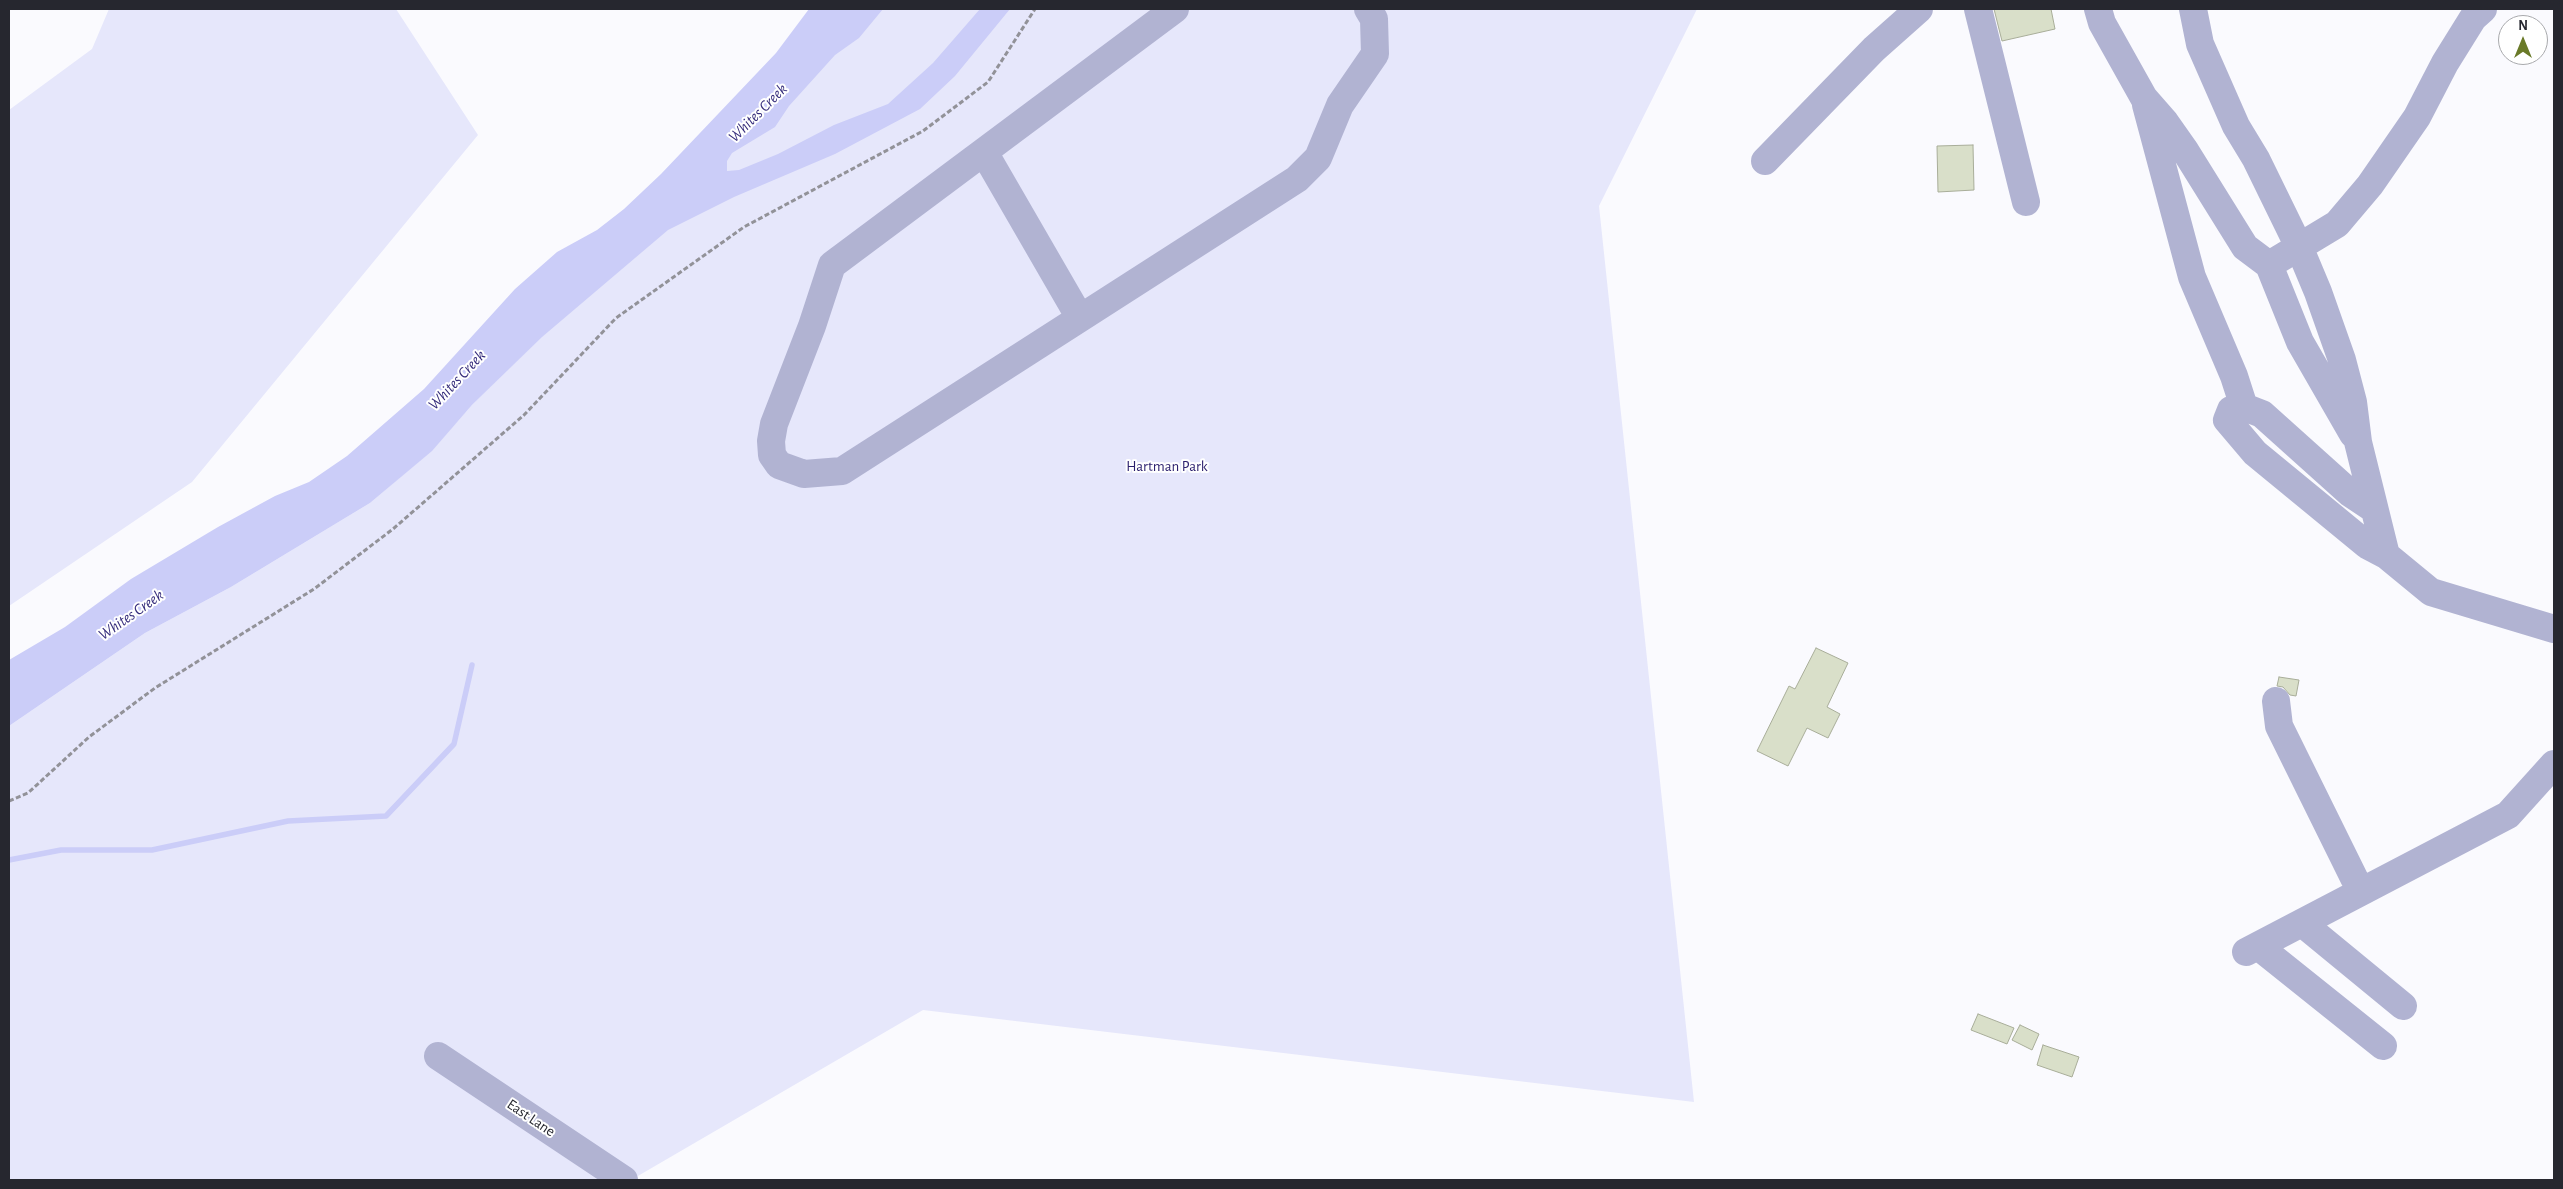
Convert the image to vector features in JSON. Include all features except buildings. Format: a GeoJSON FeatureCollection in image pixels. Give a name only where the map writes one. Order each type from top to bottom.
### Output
{"type":"FeatureCollection","features":[{"type":"Feature","properties":{"kind":"street"},"geometry":{"type":"LineString","coordinates":[[1175,9],[832,265],[812,326],[774,424],[771,441],[772,455],[779,464],[804,474],[842,471],[1297,179],[1318,158],[1340,105],[1375,54],[1374,19],[1368,9]]}},
{"type":"Feature","properties":{"kind":"street"},"geometry":{"type":"LineString","coordinates":[[1766,161],[1874,49],[1919,9]]}},
{"type":"Feature","properties":{"kind":"street"},"geometry":{"type":"LineString","coordinates":[[1978,9],[2026,202]]}},
{"type":"Feature","properties":{"kind":"street"},"geometry":{"type":"LineString","coordinates":[[2098,9],[2102,23],[2144,98],[2165,122],[2184,149],[2245,247],[2269,266],[2300,342],[2341,416],[2358,442]]}},
{"type":"Feature","properties":{"kind":"street"},"geometry":{"type":"LineString","coordinates":[[2193,9],[2200,44],[2232,117],[2256,159],[2300,248],[2342,360],[2353,402],[2358,442],[2386,555]]}},
{"type":"Feature","properties":{"kind":"street"},"geometry":{"type":"LineString","coordinates":[[2269,266],[2338,224],[2370,185],[2417,117],[2445,62],[2473,18],[2484,9]]}},
{"type":"Feature","properties":{"kind":"street"},"geometry":{"type":"LineString","coordinates":[[2144,98],[2192,277],[2234,376],[2244,407]]}},
{"type":"Feature","properties":{"kind":"street"},"geometry":{"type":"LineString","coordinates":[[984,152],[1080,318]]}},
{"type":"Feature","properties":{"kind":"street"},"geometry":{"type":"LineString","coordinates":[[2374,509],[2350,493],[2262,414],[2244,407],[2231,410],[2228,420],[2255,454],[2366,545],[2386,555],[2431,592],[2554,630]]}},
{"type":"Feature","properties":{"kind":"street"},"geometry":{"type":"LineString","coordinates":[[2276,702],[2279,726],[2361,892]]}},
{"type":"Feature","properties":{"kind":"street"},"geometry":{"type":"LineString","coordinates":[[2383,1046],[2252,949],[2508,815],[2554,764]]}},
{"type":"Feature","properties":{"kind":"street"},"geometry":{"type":"LineString","coordinates":[[2302,923],[2403,1006]]}},
{"type":"Feature","properties":{"kind":"street","name":"East Lane"},"geometry":{"type":"LineString","coordinates":[[438,1056],[624,1180]]}},
{"type":"Feature","properties":{"kind":"path"},"geometry":{"type":"LineString","coordinates":[[9,801],[28,793],[88,737],[155,688],[314,589],[394,530],[524,415],[616,318],[744,227],[923,131],[988,82],[1035,9]]}},
{"type":"Feature","properties":{"kind":"green space"},"geometry":{"type":"Polygon","coordinates":[[[109,9],[396,9],[478,135],[192,482],[9,606],[9,110],[92,49],[109,9]]]}},
{"type":"Feature","properties":{"kind":"green space","name":"Hartman Park"},"geometry":{"type":"Polygon","coordinates":[[[875,9],[1697,9],[1599,206],[1694,1102],[923,1010],[631,1180],[9,1180],[9,726],[145,633],[231,587],[370,503],[432,450],[472,405],[875,9]]]}},
{"type":"Feature","properties":{"kind":"water","name":"Whites Creek"},"geometry":{"type":"Polygon","coordinates":[[[809,9],[883,9],[859,38],[835,55],[789,106],[775,127],[732,153],[727,161],[727,171],[739,170],[778,154],[834,125],[888,104],[933,63],[980,9],[1010,9],[955,76],[920,109],[835,154],[734,197],[668,230],[542,337],[472,405],[432,451],[370,503],[231,587],[145,633],[9,726],[9,660],[65,627],[131,579],[218,527],[275,496],[309,482],[347,456],[424,389],[515,289],[557,252],[597,230],[624,209],[661,174],[776,53],[809,9]]]}},
{"type":"Feature","properties":{"kind":"waterway"},"geometry":{"type":"LineString","coordinates":[[9,860],[61,850],[152,850],[288,821],[386,816],[454,744],[472,665]]}}]}
